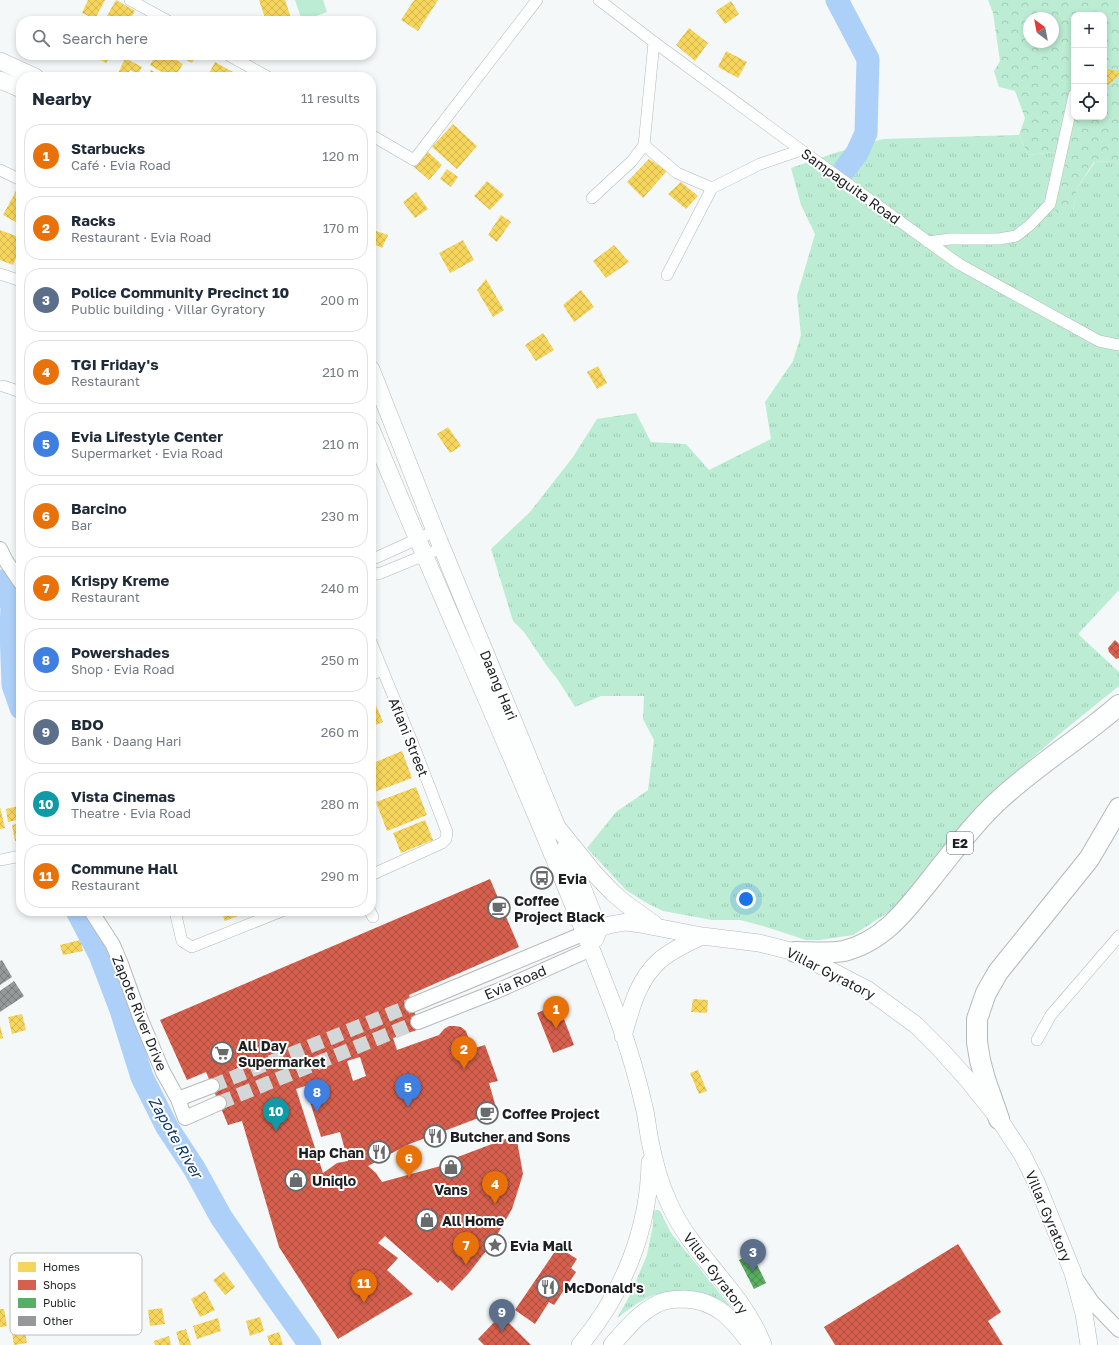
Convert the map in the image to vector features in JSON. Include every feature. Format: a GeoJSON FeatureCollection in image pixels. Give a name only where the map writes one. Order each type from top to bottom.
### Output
{"type":"FeatureCollection","features":[{"type":"Feature","properties":{"kind":"highway","name":"E2"},"geometry":{"type":"LineString","coordinates":[[795,952],[827,953],[844,951],[864,943],[883,932],[901,917],[978,820],[1022,780],[1119,705]]}},
{"type":"Feature","properties":{"kind":"highway"},"geometry":{"type":"LineString","coordinates":[[999,1119],[985,1079],[977,1042],[977,1019],[986,993],[998,972],[1089,859],[1119,808]]}},
{"type":"Feature","properties":{"kind":"main road"},"geometry":{"type":"LineString","coordinates":[[0,62],[23,72]]}},
{"type":"Feature","properties":{"kind":"main road"},"geometry":{"type":"LineString","coordinates":[[0,80],[16,87]]}},
{"type":"Feature","properties":{"kind":"main road","name":"Daang Hari"},"geometry":{"type":"LineString","coordinates":[[376,382],[435,531],[557,826],[594,873],[626,904],[658,927],[702,936]]}},
{"type":"Feature","properties":{"kind":"main road","name":"Daang Hari"},"geometry":{"type":"LineString","coordinates":[[376,441],[424,556],[592,931],[591,949],[614,1006],[624,1036]]}},
{"type":"Feature","properties":{"kind":"main road"},"geometry":{"type":"LineString","coordinates":[[557,826],[592,931]]}},
{"type":"Feature","properties":{"kind":"main road","name":"Evia Road"},"geometry":{"type":"LineString","coordinates":[[592,931],[609,925],[626,922],[658,927]]}},
{"type":"Feature","properties":{"kind":"main road"},"geometry":{"type":"LineString","coordinates":[[624,1036],[637,992],[645,977],[659,961],[676,949],[702,936]]}},
{"type":"Feature","properties":{"kind":"main road","name":"Villar Gyratory"},"geometry":{"type":"LineString","coordinates":[[702,936],[758,943],[795,952],[868,990],[916,1025],[946,1056],[999,1119],[1022,1154],[1036,1182],[1073,1273],[1084,1314],[1089,1345]]}},
{"type":"Feature","properties":{"kind":"main road","name":"Villar Gyratory"},"geometry":{"type":"LineString","coordinates":[[624,1036],[638,1084],[650,1142],[661,1184],[676,1220],[748,1314],[764,1345]]}},
{"type":"Feature","properties":{"kind":"main road"},"geometry":{"type":"LineString","coordinates":[[580,1345],[589,1334],[612,1298],[628,1267],[637,1242],[645,1212],[649,1188],[650,1142]]}},
{"type":"Feature","properties":{"kind":"main road"},"geometry":{"type":"LineString","coordinates":[[612,1345],[633,1322],[646,1311],[658,1303],[676,1299],[694,1299],[712,1305],[731,1319],[752,1345]]}},
{"type":"Feature","properties":{"kind":"street"},"geometry":{"type":"LineString","coordinates":[[130,0],[159,16]]}},
{"type":"Feature","properties":{"kind":"street"},"geometry":{"type":"LineString","coordinates":[[376,138],[414,160],[537,0]]}},
{"type":"Feature","properties":{"kind":"street","name":"Sampaguita Road"},"geometry":{"type":"LineString","coordinates":[[599,0],[800,150],[959,264],[1099,342],[1119,345]]}},
{"type":"Feature","properties":{"kind":"street"},"geometry":{"type":"LineString","coordinates":[[592,198],[632,161],[644,145],[654,42]]}},
{"type":"Feature","properties":{"kind":"street"},"geometry":{"type":"LineString","coordinates":[[237,60],[259,72]]}},
{"type":"Feature","properties":{"kind":"street"},"geometry":{"type":"LineString","coordinates":[[928,242],[950,239],[999,238],[1016,236],[1030,225],[1050,204],[1071,109]]}},
{"type":"Feature","properties":{"kind":"street"},"geometry":{"type":"LineString","coordinates":[[644,145],[677,173],[712,188]]}},
{"type":"Feature","properties":{"kind":"street"},"geometry":{"type":"LineString","coordinates":[[668,275],[712,188],[760,164],[800,150]]}},
{"type":"Feature","properties":{"kind":"street"},"geometry":{"type":"LineString","coordinates":[[0,170],[16,178]]}},
{"type":"Feature","properties":{"kind":"street"},"geometry":{"type":"LineString","coordinates":[[0,274],[16,279]]}},
{"type":"Feature","properties":{"kind":"street"},"geometry":{"type":"LineString","coordinates":[[3,386],[16,390]]}},
{"type":"Feature","properties":{"kind":"street"},"geometry":{"type":"LineString","coordinates":[[376,558],[435,531]]}},
{"type":"Feature","properties":{"kind":"street"},"geometry":{"type":"LineString","coordinates":[[376,574],[442,548]]}},
{"type":"Feature","properties":{"kind":"street"},"geometry":{"type":"LineString","coordinates":[[0,549],[16,576]]}},
{"type":"Feature","properties":{"kind":"street","name":"Aflani Street"},"geometry":{"type":"LineString","coordinates":[[376,655],[447,832],[446,839],[442,843],[376,873]]}},
{"type":"Feature","properties":{"kind":"street"},"geometry":{"type":"LineString","coordinates":[[376,673],[382,670]]}},
{"type":"Feature","properties":{"kind":"street"},"geometry":{"type":"LineString","coordinates":[[0,860],[16,857]]}},
{"type":"Feature","properties":{"kind":"street","name":"Zapote River Drive"},"geometry":{"type":"LineString","coordinates":[[94,916],[113,945],[141,1020],[163,1072],[178,1099],[185,1118],[219,1103]]}},
{"type":"Feature","properties":{"kind":"street"},"geometry":{"type":"LineString","coordinates":[[176,916],[182,941],[192,947],[270,916]]}},
{"type":"Feature","properties":{"kind":"street","name":"Evia Road"},"geometry":{"type":"LineString","coordinates":[[412,1005],[592,931]]}},
{"type":"Feature","properties":{"kind":"street"},"geometry":{"type":"LineString","coordinates":[[1037,1040],[1051,1015],[1119,936]]}},
{"type":"Feature","properties":{"kind":"street","name":"Evia Road"},"geometry":{"type":"LineString","coordinates":[[418,1022],[497,990],[591,949]]}},
{"type":"Feature","properties":{"kind":"street"},"geometry":{"type":"LineString","coordinates":[[178,1099],[212,1086]]}},
{"type":"Feature","properties":{"kind":"street"},"geometry":{"type":"LineString","coordinates":[[1073,1273],[1092,1302],[1119,1330]]}},
{"type":"Feature","properties":{"kind":"green space"},"geometry":{"type":"Polygon","coordinates":[[[295,0],[323,0],[327,12],[316,16],[300,16],[295,0]]]}},
{"type":"Feature","properties":{"kind":"green space"},"geometry":{"type":"Polygon","coordinates":[[[988,0],[1119,0],[1119,164],[1114,161],[1094,162],[1077,188],[1073,211],[1062,219],[1055,210],[1060,181],[1066,162],[1054,152],[1028,155],[1019,135],[1025,118],[1015,91],[999,87],[994,71],[1000,61],[993,13],[988,0]]]}},
{"type":"Feature","properties":{"kind":"green space"},"geometry":{"type":"Polygon","coordinates":[[[1019,135],[1028,155],[1054,152],[1066,162],[1060,181],[1073,211],[1077,188],[1095,162],[1114,161],[1119,164],[1119,590],[1078,634],[1119,672],[1119,686],[1018,770],[963,829],[895,908],[853,935],[820,940],[806,940],[740,920],[712,920],[663,911],[626,890],[587,848],[616,812],[648,790],[654,740],[643,719],[644,696],[601,696],[575,707],[524,632],[513,621],[491,549],[530,512],[573,457],[597,419],[636,413],[651,442],[686,444],[709,470],[771,439],[765,402],[793,361],[801,335],[797,296],[815,234],[801,205],[791,168],[883,139],[1019,135]]]}},
{"type":"Feature","properties":{"kind":"green space"},"geometry":{"type":"Polygon","coordinates":[[[655,1210],[660,1211],[671,1233],[731,1307],[717,1298],[706,1294],[691,1291],[676,1291],[661,1293],[649,1297],[634,1305],[617,1318],[630,1295],[647,1255],[653,1225],[653,1212],[655,1210]]]}},
{"type":"Feature","properties":{"kind":"building: Homes"},"geometry":{"type":"Polygon","coordinates":[[[88,0],[105,0],[97,16],[88,16],[82,13],[88,0]]]}},
{"type":"Feature","properties":{"kind":"building: Homes"},"geometry":{"type":"Polygon","coordinates":[[[116,0],[135,11],[132,16],[107,16],[116,0]]]}},
{"type":"Feature","properties":{"kind":"building: Homes"},"geometry":{"type":"Polygon","coordinates":[[[259,0],[285,0],[290,16],[264,16],[259,0]]]}},
{"type":"Feature","properties":{"kind":"building: Homes"},"geometry":{"type":"Polygon","coordinates":[[[414,0],[438,0],[418,31],[401,20],[414,0]]]}},
{"type":"Feature","properties":{"kind":"building: Homes"},"geometry":{"type":"Polygon","coordinates":[[[731,1],[739,14],[725,24],[716,11],[731,1]]]}},
{"type":"Feature","properties":{"kind":"building: Homes"},"geometry":{"type":"Polygon","coordinates":[[[689,28],[708,43],[695,61],[676,45],[689,28]]]}},
{"type":"Feature","properties":{"kind":"building: Homes"},"geometry":{"type":"Polygon","coordinates":[[[726,51],[747,62],[738,78],[718,67],[726,51]]]}},
{"type":"Feature","properties":{"kind":"building: Homes"},"geometry":{"type":"Polygon","coordinates":[[[101,60],[108,60],[106,63],[101,60]]]}},
{"type":"Feature","properties":{"kind":"building: Homes"},"geometry":{"type":"Polygon","coordinates":[[[124,60],[129,60],[142,67],[139,72],[130,70],[129,72],[119,72],[124,60]]]}},
{"type":"Feature","properties":{"kind":"building: Homes"},"geometry":{"type":"Polygon","coordinates":[[[153,60],[177,60],[183,64],[178,72],[162,72],[150,65],[153,60]]]}},
{"type":"Feature","properties":{"kind":"building: Homes"},"geometry":{"type":"Polygon","coordinates":[[[187,60],[194,60],[192,63],[187,60]]]}},
{"type":"Feature","properties":{"kind":"building: Homes"},"geometry":{"type":"Polygon","coordinates":[[[215,62],[233,72],[210,72],[215,62]]]}},
{"type":"Feature","properties":{"kind":"building: Homes"},"geometry":{"type":"Polygon","coordinates":[[[1107,69],[1119,71],[1119,75],[1110,84],[1107,84],[1107,69]]]}},
{"type":"Feature","properties":{"kind":"building: Homes"},"geometry":{"type":"Polygon","coordinates":[[[453,124],[477,146],[457,169],[432,147],[453,124]]]}},
{"type":"Feature","properties":{"kind":"building: Homes"},"geometry":{"type":"Polygon","coordinates":[[[427,151],[442,165],[429,180],[413,166],[427,151]]]}},
{"type":"Feature","properties":{"kind":"building: Homes"},"geometry":{"type":"Polygon","coordinates":[[[649,159],[667,171],[643,198],[627,182],[649,159]]]}},
{"type":"Feature","properties":{"kind":"building: Homes"},"geometry":{"type":"Polygon","coordinates":[[[447,169],[458,177],[451,187],[440,179],[447,169]]]}},
{"type":"Feature","properties":{"kind":"building: Homes"},"geometry":{"type":"Polygon","coordinates":[[[487,181],[504,195],[490,210],[474,196],[487,181]]]}},
{"type":"Feature","properties":{"kind":"building: Homes"},"geometry":{"type":"Polygon","coordinates":[[[681,182],[698,196],[686,209],[668,194],[681,182]]]}},
{"type":"Feature","properties":{"kind":"building: Homes"},"geometry":{"type":"Polygon","coordinates":[[[16,191],[16,222],[3,215],[16,191]]]}},
{"type":"Feature","properties":{"kind":"building: Homes"},"geometry":{"type":"Polygon","coordinates":[[[416,192],[428,209],[415,218],[403,202],[416,192]]]}},
{"type":"Feature","properties":{"kind":"building: Homes"},"geometry":{"type":"Polygon","coordinates":[[[501,215],[511,222],[497,242],[488,235],[501,215]]]}},
{"type":"Feature","properties":{"kind":"building: Homes"},"geometry":{"type":"Polygon","coordinates":[[[0,230],[16,236],[16,258],[13,265],[0,260],[0,230]]]}},
{"type":"Feature","properties":{"kind":"building: Homes"},"geometry":{"type":"Polygon","coordinates":[[[376,231],[388,235],[382,248],[376,245],[376,231]]]}},
{"type":"Feature","properties":{"kind":"building: Homes"},"geometry":{"type":"Polygon","coordinates":[[[463,240],[474,260],[450,273],[439,253],[463,240]]]}},
{"type":"Feature","properties":{"kind":"building: Homes"},"geometry":{"type":"Polygon","coordinates":[[[614,245],[629,262],[606,278],[593,261],[614,245]]]}},
{"type":"Feature","properties":{"kind":"building: Homes"},"geometry":{"type":"Polygon","coordinates":[[[486,279],[504,310],[493,317],[477,290],[486,279]]]}},
{"type":"Feature","properties":{"kind":"building: Homes"},"geometry":{"type":"Polygon","coordinates":[[[581,290],[594,307],[574,322],[563,305],[581,290]]]}},
{"type":"Feature","properties":{"kind":"building: Homes"},"geometry":{"type":"Polygon","coordinates":[[[543,333],[554,350],[536,361],[525,345],[543,333]]]}},
{"type":"Feature","properties":{"kind":"building: Homes"},"geometry":{"type":"Polygon","coordinates":[[[598,366],[607,383],[597,389],[587,372],[598,366]]]}},
{"type":"Feature","properties":{"kind":"building: Homes"},"geometry":{"type":"Polygon","coordinates":[[[448,427],[461,446],[450,453],[437,434],[448,427]]]}},
{"type":"Feature","properties":{"kind":"building: Homes"},"geometry":{"type":"Polygon","coordinates":[[[376,705],[383,722],[376,725],[376,705]]]}},
{"type":"Feature","properties":{"kind":"building: Homes"},"geometry":{"type":"Polygon","coordinates":[[[402,751],[412,778],[376,792],[376,762],[402,751]]]}},
{"type":"Feature","properties":{"kind":"building: Homes"},"geometry":{"type":"Polygon","coordinates":[[[416,787],[427,815],[387,831],[376,802],[416,787]]]}},
{"type":"Feature","properties":{"kind":"building: Homes"},"geometry":{"type":"Polygon","coordinates":[[[16,806],[16,820],[8,822],[6,809],[16,806]]]}},
{"type":"Feature","properties":{"kind":"building: Homes"},"geometry":{"type":"Polygon","coordinates":[[[0,807],[5,828],[0,829],[0,807]]]}},
{"type":"Feature","properties":{"kind":"building: Homes"},"geometry":{"type":"Polygon","coordinates":[[[425,820],[433,840],[401,853],[393,833],[425,820]]]}},
{"type":"Feature","properties":{"kind":"building: Homes"},"geometry":{"type":"Polygon","coordinates":[[[16,824],[16,841],[15,841],[12,825],[16,824]]]}},
{"type":"Feature","properties":{"kind":"building: Homes"},"geometry":{"type":"Polygon","coordinates":[[[223,916],[238,916],[225,921],[223,916]]]}},
{"type":"Feature","properties":{"kind":"building: Homes"},"geometry":{"type":"Polygon","coordinates":[[[80,940],[83,951],[63,955],[60,945],[80,940]]]}},
{"type":"Feature","properties":{"kind":"building: Homes"},"geometry":{"type":"Polygon","coordinates":[[[693,999],[708,1000],[707,1013],[691,1012],[693,999]]]}},
{"type":"Feature","properties":{"kind":"building: Homes"},"geometry":{"type":"Polygon","coordinates":[[[22,1014],[26,1030],[12,1034],[8,1017],[22,1014]]]}},
{"type":"Feature","properties":{"kind":"building: Homes"},"geometry":{"type":"Polygon","coordinates":[[[0,1025],[3,1038],[0,1039],[0,1025]]]}},
{"type":"Feature","properties":{"kind":"building: Homes"},"geometry":{"type":"Polygon","coordinates":[[[698,1070],[707,1091],[699,1094],[690,1073],[698,1070]]]}},
{"type":"Feature","properties":{"kind":"building: Homes"},"geometry":{"type":"Polygon","coordinates":[[[224,1272],[235,1287],[225,1295],[213,1280],[224,1272]]]}},
{"type":"Feature","properties":{"kind":"building: Homes"},"geometry":{"type":"Polygon","coordinates":[[[205,1291],[215,1310],[200,1317],[191,1299],[205,1291]]]}},
{"type":"Feature","properties":{"kind":"building: Homes"},"geometry":{"type":"Polygon","coordinates":[[[162,1308],[165,1324],[150,1326],[148,1310],[162,1308]]]}},
{"type":"Feature","properties":{"kind":"building: Homes"},"geometry":{"type":"Polygon","coordinates":[[[0,1309],[4,1309],[7,1326],[0,1327],[0,1309]]]}},
{"type":"Feature","properties":{"kind":"building: Homes"},"geometry":{"type":"Polygon","coordinates":[[[260,1317],[264,1331],[250,1336],[246,1321],[260,1317]]]}},
{"type":"Feature","properties":{"kind":"building: Homes"},"geometry":{"type":"Polygon","coordinates":[[[218,1318],[221,1331],[197,1339],[193,1326],[218,1318]]]}},
{"type":"Feature","properties":{"kind":"building: Homes"},"geometry":{"type":"Polygon","coordinates":[[[186,1329],[191,1345],[180,1345],[176,1332],[186,1329]]]}},
{"type":"Feature","properties":{"kind":"building: Homes"},"geometry":{"type":"Polygon","coordinates":[[[279,1332],[283,1345],[270,1345],[267,1336],[279,1332]]]}},
{"type":"Feature","properties":{"kind":"building: Homes"},"geometry":{"type":"Polygon","coordinates":[[[12,1335],[26,1335],[27,1343],[14,1345],[12,1335]]]}},
{"type":"Feature","properties":{"kind":"building: Homes"},"geometry":{"type":"Polygon","coordinates":[[[169,1336],[171,1345],[155,1345],[154,1341],[169,1336]]]}},
{"type":"Feature","properties":{"kind":"building: Shops"},"geometry":{"type":"Polygon","coordinates":[[[1115,640],[1119,644],[1119,658],[1116,659],[1109,652],[1108,648],[1115,640]]]}},
{"type":"Feature","properties":{"kind":"building: Shops"},"geometry":{"type":"Polygon","coordinates":[[[490,879],[519,947],[409,995],[420,1029],[393,1038],[397,1050],[439,1035],[449,1026],[461,1027],[466,1031],[468,1037],[468,1050],[485,1045],[498,1081],[489,1083],[497,1111],[407,1145],[368,1166],[376,1173],[382,1182],[448,1164],[447,1161],[516,1135],[523,1174],[512,1209],[493,1242],[469,1273],[452,1291],[440,1280],[438,1283],[385,1236],[378,1243],[398,1258],[387,1270],[413,1294],[338,1339],[279,1247],[242,1121],[228,1125],[206,1072],[187,1080],[160,1020],[490,879]],[[360,1057],[347,1061],[353,1081],[366,1076],[360,1057]],[[305,1086],[296,1089],[323,1173],[337,1163],[348,1161],[340,1132],[321,1137],[305,1086]]]}},
{"type":"Feature","properties":{"kind":"building: Shops"},"geometry":{"type":"Polygon","coordinates":[[[558,1004],[574,1045],[553,1053],[537,1013],[558,1004]]]}},
{"type":"Feature","properties":{"kind":"building: Shops"},"geometry":{"type":"Polygon","coordinates":[[[958,1244],[1001,1312],[988,1321],[1003,1345],[835,1345],[824,1327],[958,1244]]]}},
{"type":"Feature","properties":{"kind":"building: Shops","name":"McDonald's"},"geometry":{"type":"Polygon","coordinates":[[[558,1247],[577,1259],[571,1268],[576,1272],[554,1305],[549,1302],[535,1324],[515,1310],[558,1247]]]}},
{"type":"Feature","properties":{"kind":"building: Shops"},"geometry":{"type":"Polygon","coordinates":[[[501,1315],[531,1345],[484,1345],[478,1339],[501,1315]]]}},
{"type":"Feature","properties":{"kind":"building: Public"},"geometry":{"type":"Polygon","coordinates":[[[752,1254],[766,1283],[754,1289],[739,1260],[752,1254]]]}},
{"type":"Feature","properties":{"kind":"building: Other"},"geometry":{"type":"Polygon","coordinates":[[[2,960],[12,977],[0,985],[0,961],[2,960]]]}},
{"type":"Feature","properties":{"kind":"building: Other"},"geometry":{"type":"Polygon","coordinates":[[[14,981],[24,996],[0,1012],[0,991],[14,981]]]}},
{"type":"Feature","properties":{"kind":"waterway"},"geometry":{"type":"LineString","coordinates":[[837,0],[868,59],[866,133],[857,153],[845,169]]}},
{"type":"Feature","properties":{"kind":"waterway","name":"Zapote River"},"geometry":{"type":"LineString","coordinates":[[0,581],[12,606],[11,631],[13,685],[16,694]]}},
{"type":"Feature","properties":{"kind":"waterway","name":"Zapote River"},"geometry":{"type":"LineString","coordinates":[[80,916],[100,955],[121,1010],[142,1077],[167,1127],[194,1168],[221,1217],[310,1345]]}},
{"type":"Feature","properties":{"kind":"tunnel"},"geometry":{"type":"LineString","coordinates":[[212,1086],[412,1005]]}},
{"type":"Feature","properties":{"kind":"tunnel"},"geometry":{"type":"LineString","coordinates":[[219,1103],[418,1022]]}},
{"type":"Feature","properties":{"kind":"place","name":"Evia"},"geometry":{"type":"Point","coordinates":[542,878]}},
{"type":"Feature","properties":{"kind":"place","name":"Coffee Project Black"},"geometry":{"type":"Point","coordinates":[499,908]}},
{"type":"Feature","properties":{"kind":"place","name":"Starbucks"},"geometry":{"type":"Point","coordinates":[556,1029]}},
{"type":"Feature","properties":{"kind":"place","name":"All Day Supermarket"},"geometry":{"type":"Point","coordinates":[222,1053]}},
{"type":"Feature","properties":{"kind":"place","name":"Racks"},"geometry":{"type":"Point","coordinates":[464,1069]}},
{"type":"Feature","properties":{"kind":"place","name":"Evia Lifestyle Center"},"geometry":{"type":"Point","coordinates":[408,1107]}},
{"type":"Feature","properties":{"kind":"place","name":"Powershades"},"geometry":{"type":"Point","coordinates":[317,1112]}},
{"type":"Feature","properties":{"kind":"place","name":"Coffee Project"},"geometry":{"type":"Point","coordinates":[487,1113]}},
{"type":"Feature","properties":{"kind":"place","name":"Vista Cinemas"},"geometry":{"type":"Point","coordinates":[276,1131]}},
{"type":"Feature","properties":{"kind":"place","name":"Butcher and Sons"},"geometry":{"type":"Point","coordinates":[435,1136]}},
{"type":"Feature","properties":{"kind":"place","name":"Hap Chan"},"geometry":{"type":"Point","coordinates":[379,1152]}},
{"type":"Feature","properties":{"kind":"place","name":"Vans"},"geometry":{"type":"Point","coordinates":[451,1167]}},
{"type":"Feature","properties":{"kind":"place","name":"Barcino"},"geometry":{"type":"Point","coordinates":[409,1178]}},
{"type":"Feature","properties":{"kind":"place","name":"Uniqlo"},"geometry":{"type":"Point","coordinates":[296,1180]}},
{"type":"Feature","properties":{"kind":"place","name":"TGI Friday's"},"geometry":{"type":"Point","coordinates":[495,1204]}},
{"type":"Feature","properties":{"kind":"place","name":"All Home"},"geometry":{"type":"Point","coordinates":[427,1220]}},
{"type":"Feature","properties":{"kind":"place","name":"Evia Mall"},"geometry":{"type":"Point","coordinates":[495,1245]}},
{"type":"Feature","properties":{"kind":"place","name":"Krispy Kreme"},"geometry":{"type":"Point","coordinates":[466,1265]}},
{"type":"Feature","properties":{"kind":"place","name":"Police Community Precinct 10"},"geometry":{"type":"Point","coordinates":[753,1272]}},
{"type":"Feature","properties":{"kind":"place","name":"McDonald's"},"geometry":{"type":"Point","coordinates":[548,1287]}},
{"type":"Feature","properties":{"kind":"place","name":"Commune Hall"},"geometry":{"type":"Point","coordinates":[364,1303]}},
{"type":"Feature","properties":{"kind":"place","name":"BDO"},"geometry":{"type":"Point","coordinates":[502,1332]}}]}
